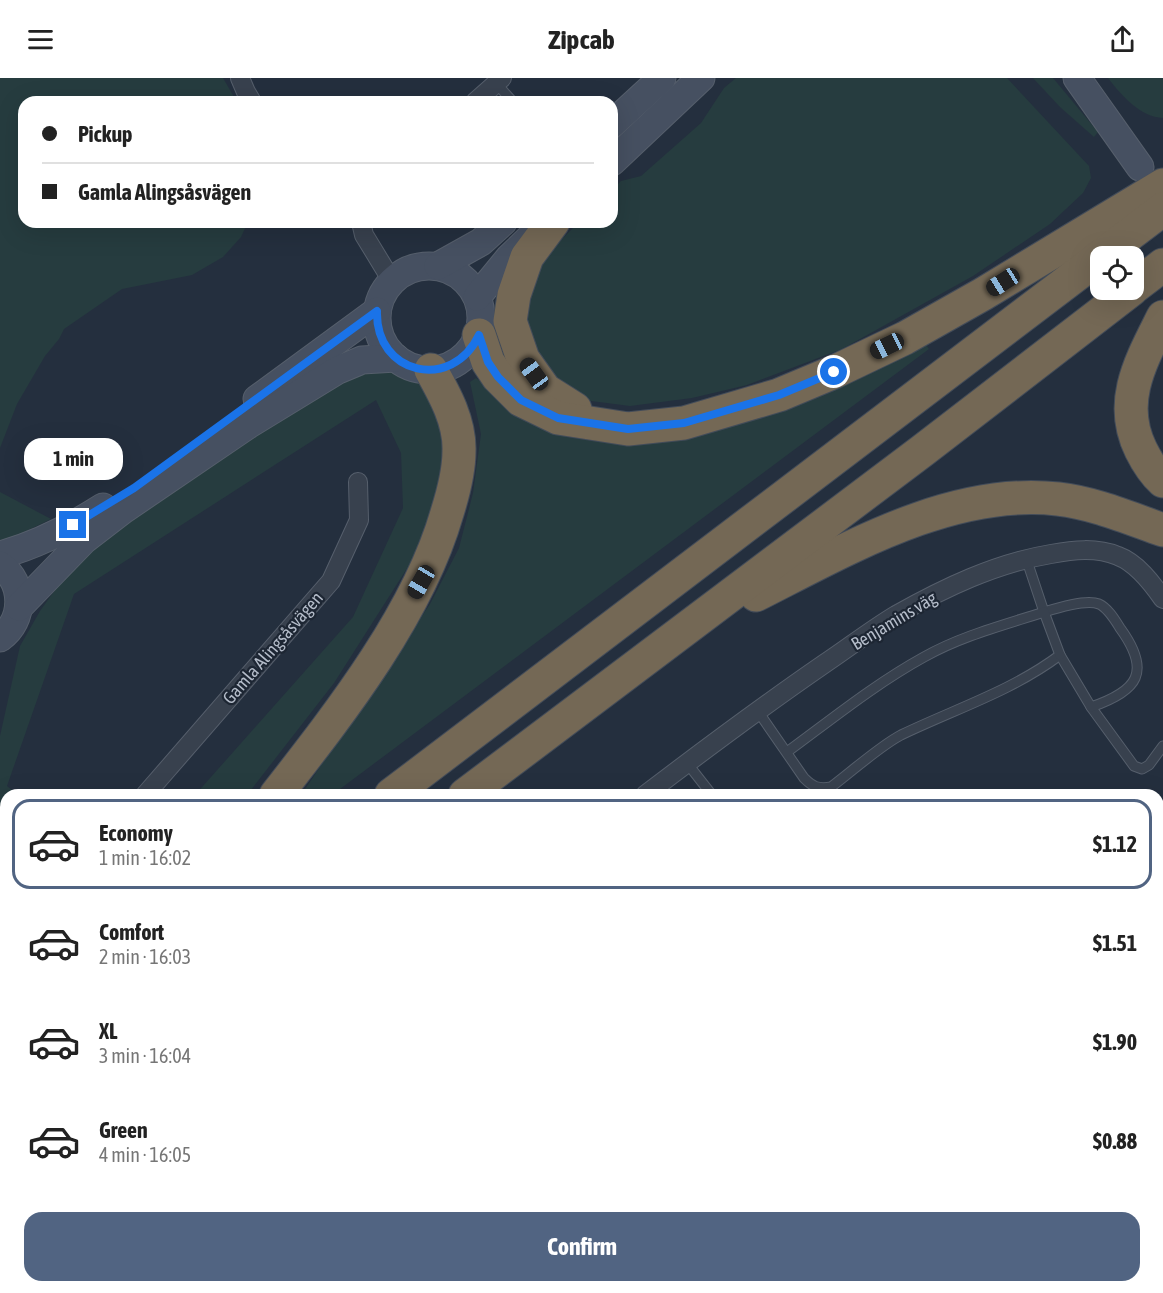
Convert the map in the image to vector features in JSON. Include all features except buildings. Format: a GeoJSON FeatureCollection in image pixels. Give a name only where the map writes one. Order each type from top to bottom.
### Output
{"type":"FeatureCollection","features":[{"type":"Feature","properties":{"kind":"highway"},"geometry":{"type":"LineString","coordinates":[[479,335],[488,362],[498,377],[521,400],[558,418],[628,429],[684,423],[790,390],[905,338],[983,294],[1151,176]]}},
{"type":"Feature","properties":{"kind":"highway"},"geometry":{"type":"LineString","coordinates":[[399,789],[1163,209]]}},
{"type":"Feature","properties":{"kind":"highway"},"geometry":{"type":"LineString","coordinates":[[549,228],[527,257],[514,295],[510,321],[523,359],[545,390],[573,406],[585,423]]}},
{"type":"Feature","properties":{"kind":"highway"},"geometry":{"type":"LineString","coordinates":[[1144,279],[1163,265]]}},
{"type":"Feature","properties":{"kind":"highway"},"geometry":{"type":"LineString","coordinates":[[473,789],[922,451],[1117,300]]}},
{"type":"Feature","properties":{"kind":"highway"},"geometry":{"type":"LineString","coordinates":[[1163,317],[1141,361],[1132,393],[1130,421],[1149,466],[1163,481]]}},
{"type":"Feature","properties":{"kind":"highway"},"geometry":{"type":"LineString","coordinates":[[281,789],[327,730],[390,636],[421,582],[440,538],[454,492],[459,450],[454,419],[446,397],[431,370]]}},
{"type":"Feature","properties":{"kind":"highway"},"geometry":{"type":"LineString","coordinates":[[680,633],[854,545],[962,505],[992,499],[1058,499],[1095,507],[1163,530]]}},
{"type":"Feature","properties":{"kind":"street"},"geometry":{"type":"LineString","coordinates":[[240,78],[248,96]]}},
{"type":"Feature","properties":{"kind":"street"},"geometry":{"type":"LineString","coordinates":[[618,118],[662,78]]}},
{"type":"Feature","properties":{"kind":"street"},"geometry":{"type":"LineString","coordinates":[[618,156],[701,78]]}},
{"type":"Feature","properties":{"kind":"street"},"geometry":{"type":"LineString","coordinates":[[1077,78],[1151,176]]}},
{"type":"Feature","properties":{"kind":"street"},"geometry":{"type":"LineString","coordinates":[[482,96],[499,81]]}},
{"type":"Feature","properties":{"kind":"street"},"geometry":{"type":"LineString","coordinates":[[362,228],[364,235],[392,281]]}},
{"type":"Feature","properties":{"kind":"street"},"geometry":{"type":"LineString","coordinates":[[438,266],[481,242],[496,228]]}},
{"type":"Feature","properties":{"kind":"street"},"geometry":{"type":"LineString","coordinates":[[477,297],[509,258],[541,228]]}},
{"type":"Feature","properties":{"kind":"street"},"geometry":{"type":"LineString","coordinates":[[438,266],[447,268],[462,277],[477,297],[482,316],[479,335],[468,353],[452,366],[431,370],[412,368],[390,352],[381,337],[377,311],[382,295],[392,281],[414,268],[438,266]]}},
{"type":"Feature","properties":{"kind":"street"},"geometry":{"type":"LineString","coordinates":[[0,555],[22,549],[60,532],[134,488],[377,311]]}},
{"type":"Feature","properties":{"kind":"street"},"geometry":{"type":"LineString","coordinates":[[19,607],[84,540],[123,510],[248,424],[338,370],[362,360],[396,358]]}},
{"type":"Feature","properties":{"kind":"street","name":"Gamla Alingsåsvägen"},"geometry":{"type":"LineString","coordinates":[[150,789],[331,581],[359,520],[358,482]]}},
{"type":"Feature","properties":{"kind":"street","name":"Benjamins väg"},"geometry":{"type":"LineString","coordinates":[[653,789],[757,710],[895,616],[969,578],[1026,558],[1078,549],[1117,555],[1128,561],[1141,572],[1163,599]]}},
{"type":"Feature","properties":{"kind":"street"},"geometry":{"type":"LineString","coordinates":[[0,565],[13,578],[19,592],[19,607],[15,621],[7,633],[0,638]]}},
{"type":"Feature","properties":{"kind":"lane"},"geometry":{"type":"LineString","coordinates":[[499,81],[509,96]]}},
{"type":"Feature","properties":{"kind":"lane"},"geometry":{"type":"LineString","coordinates":[[1026,558],[1060,655],[1091,707],[1134,766],[1142,769],[1149,765],[1163,746]]}},
{"type":"Feature","properties":{"kind":"lane"},"geometry":{"type":"LineString","coordinates":[[787,752],[880,684],[925,656],[971,636],[1044,612],[1084,604],[1098,604],[1111,615],[1123,632],[1139,667],[1133,683],[1112,700],[1091,707]]}},
{"type":"Feature","properties":{"kind":"lane"},"geometry":{"type":"LineString","coordinates":[[757,710],[804,778],[813,787],[821,789],[831,787],[898,736],[1006,688],[1060,655]]}},
{"type":"Feature","properties":{"kind":"lane"},"geometry":{"type":"LineString","coordinates":[[687,763],[707,789]]}},
{"type":"Feature","properties":{"kind":"green space"},"geometry":{"type":"Polygon","coordinates":[[[0,78],[223,78],[234,96],[18,96],[18,228],[245,228],[241,237],[223,257],[192,275],[122,289],[64,329],[17,404],[0,448],[0,78]]]}},
{"type":"Feature","properties":{"kind":"green space"},"geometry":{"type":"Polygon","coordinates":[[[736,78],[1007,78],[1089,166],[1091,178],[1083,193],[1050,224],[973,276],[842,349],[747,385],[692,398],[630,406],[568,398],[540,370],[522,314],[536,265],[573,228],[618,228],[618,184],[621,181],[641,176],[701,123],[724,88],[736,78]]]}},
{"type":"Feature","properties":{"kind":"green space"},"geometry":{"type":"Polygon","coordinates":[[[1033,78],[1053,78],[1098,132],[1094,137],[1060,107],[1033,78]]]}},
{"type":"Feature","properties":{"kind":"green space"},"geometry":{"type":"Polygon","coordinates":[[[1108,78],[1163,78],[1163,118],[1147,114],[1139,109],[1125,98],[1108,78]]]}},
{"type":"Feature","properties":{"kind":"green space"},"geometry":{"type":"Polygon","coordinates":[[[926,345],[929,349],[340,789],[305,789],[430,604],[459,548],[473,493],[481,434],[470,382],[476,378],[520,412],[567,437],[615,444],[675,439],[750,421],[926,345]]]}},
{"type":"Feature","properties":{"kind":"green space"},"geometry":{"type":"Polygon","coordinates":[[[362,370],[391,370],[427,387],[436,406],[443,450],[435,505],[413,559],[334,683],[252,789],[200,789],[353,617],[403,508],[401,453],[376,400],[74,594],[7,786],[11,789],[0,789],[0,736],[20,646],[40,611],[75,562],[223,452],[362,370]]]}},
{"type":"Feature","properties":{"kind":"green space"},"geometry":{"type":"Polygon","coordinates":[[[0,492],[51,519],[12,538],[0,540],[0,492]]]}},
{"type":"Feature","properties":{"kind":"route"},"geometry":{"type":"LineString","coordinates":[[73,525],[134,488],[345,337],[377,311],[378,329],[384,345],[396,358],[412,368],[431,370],[452,366],[468,353],[479,335],[488,362],[498,377],[521,400],[558,418],[628,429],[684,423],[779,395],[834,372]]}}]}
